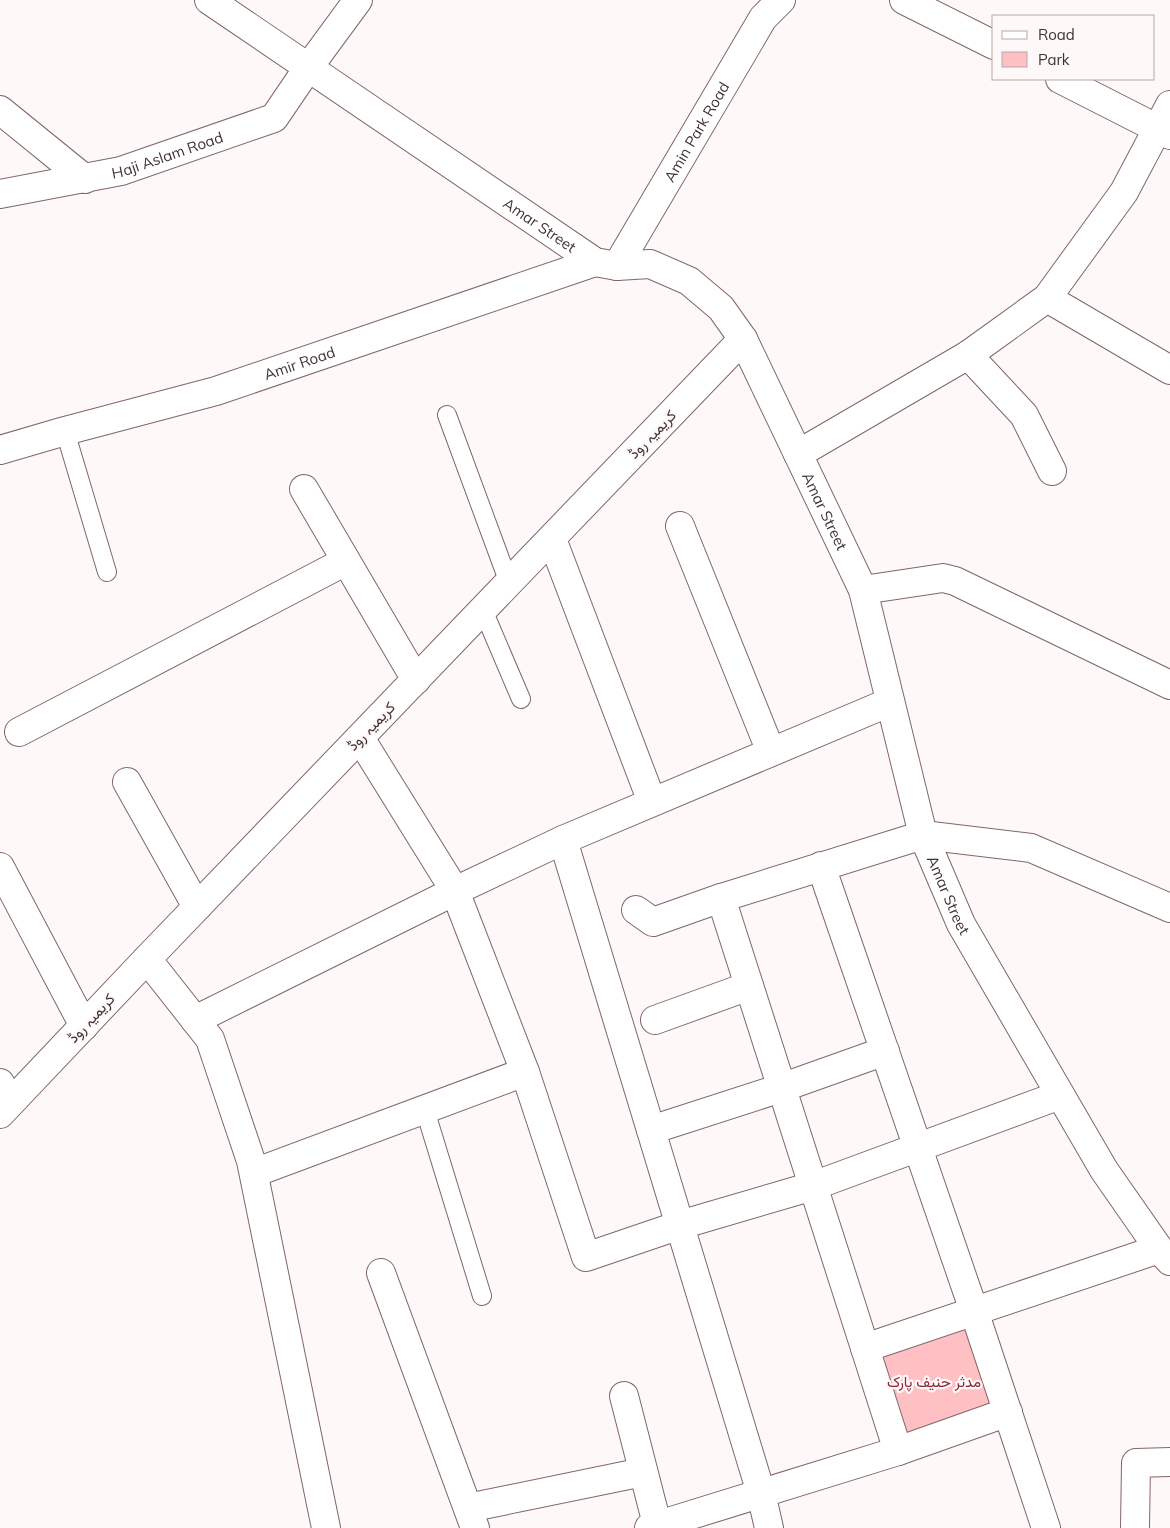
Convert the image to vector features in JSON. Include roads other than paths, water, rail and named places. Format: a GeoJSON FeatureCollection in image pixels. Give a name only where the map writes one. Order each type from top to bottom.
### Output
{"type":"FeatureCollection","features":[{"type":"Feature","properties":{"kind":"street","name":"Amar Street"},"geometry":{"type":"LineString","coordinates":[[209,0],[308,68],[606,264],[650,264],[689,281],[721,308],[744,340],[863,590],[923,835],[961,924],[1104,1170],[1164,1255]]}},
{"type":"Feature","properties":{"kind":"street","name":"Haji Aslam Road"},"geometry":{"type":"LineString","coordinates":[[0,194],[121,171],[274,118],[358,0]]}},
{"type":"Feature","properties":{"kind":"street","name":"Amin Park Road"},"geometry":{"type":"LineString","coordinates":[[606,264],[763,18],[781,0]]}},
{"type":"Feature","properties":{"kind":"street"},"geometry":{"type":"LineString","coordinates":[[904,0],[992,44]]}},
{"type":"Feature","properties":{"kind":"street"},"geometry":{"type":"LineString","coordinates":[[798,454],[968,354],[1047,298],[1124,192],[1166,123],[1062,80]]}},
{"type":"Feature","properties":{"kind":"street"},"geometry":{"type":"LineString","coordinates":[[0,110],[85,178]]}},
{"type":"Feature","properties":{"kind":"street","name":"Amir Road"},"geometry":{"type":"LineString","coordinates":[[0,450],[216,391],[606,264]]}},
{"type":"Feature","properties":{"kind":"street"},"geometry":{"type":"LineString","coordinates":[[1047,298],[1170,370]]}},
{"type":"Feature","properties":{"kind":"street","name":"کریمیہ روڈ"},"geometry":{"type":"LineString","coordinates":[[4,1100],[84,1026],[744,340]]}},
{"type":"Feature","properties":{"kind":"street"},"geometry":{"type":"LineString","coordinates":[[968,354],[1024,414],[1052,471]]}},
{"type":"Feature","properties":{"kind":"street"},"geometry":{"type":"LineString","coordinates":[[304,490],[416,680]]}},
{"type":"Feature","properties":{"kind":"street"},"geometry":{"type":"LineString","coordinates":[[680,526],[771,752]]}},
{"type":"Feature","properties":{"kind":"street"},"geometry":{"type":"LineString","coordinates":[[552,539],[652,802]]}},
{"type":"Feature","properties":{"kind":"street"},"geometry":{"type":"LineString","coordinates":[[19,732],[346,561]]}},
{"type":"Feature","properties":{"kind":"street"},"geometry":{"type":"LineString","coordinates":[[863,590],[943,578],[955,581],[1170,685]]}},
{"type":"Feature","properties":{"kind":"street"},"geometry":{"type":"LineString","coordinates":[[195,1020],[455,891],[563,840],[890,702]]}},
{"type":"Feature","properties":{"kind":"street"},"geometry":{"type":"LineString","coordinates":[[360,738],[455,891],[526,1072],[586,1257],[680,1225],[813,1186],[1060,1095]]}},
{"type":"Feature","properties":{"kind":"street"},"geometry":{"type":"LineString","coordinates":[[127,782],[197,907]]}},
{"type":"Feature","properties":{"kind":"street"},"geometry":{"type":"LineString","coordinates":[[636,910],[653,922],[721,898],[923,835],[1031,848],[1170,908]]}},
{"type":"Feature","properties":{"kind":"street"},"geometry":{"type":"LineString","coordinates":[[563,840],[761,1493],[769,1528]]}},
{"type":"Feature","properties":{"kind":"street"},"geometry":{"type":"LineString","coordinates":[[821,866],[974,1311],[1046,1528]]}},
{"type":"Feature","properties":{"kind":"street"},"geometry":{"type":"LineString","coordinates":[[0,867],[84,1026]]}},
{"type":"Feature","properties":{"kind":"street"},"geometry":{"type":"LineString","coordinates":[[721,898],[898,1451]]}},
{"type":"Feature","properties":{"kind":"street"},"geometry":{"type":"LineString","coordinates":[[147,959],[210,1039],[249,1155],[326,1528]]}},
{"type":"Feature","properties":{"kind":"street"},"geometry":{"type":"LineString","coordinates":[[655,1020],[748,986]]}},
{"type":"Feature","properties":{"kind":"street"},"geometry":{"type":"LineString","coordinates":[[651,1130],[781,1088],[885,1051]]}},
{"type":"Feature","properties":{"kind":"street"},"geometry":{"type":"LineString","coordinates":[[254,1173],[526,1072]]}},
{"type":"Feature","properties":{"kind":"street"},"geometry":{"type":"LineString","coordinates":[[865,1348],[974,1311],[1164,1255]]}},
{"type":"Feature","properties":{"kind":"street"},"geometry":{"type":"LineString","coordinates":[[381,1273],[471,1518],[643,1472]]}},
{"type":"Feature","properties":{"kind":"street"},"geometry":{"type":"LineString","coordinates":[[624,1396],[655,1527],[898,1451],[1008,1412]]}},
{"type":"Feature","properties":{"kind":"street"},"geometry":{"type":"LineString","coordinates":[[1135,1528],[1136,1463],[1170,1462]]}},
{"type":"Feature","properties":{"kind":"lane"},"geometry":{"type":"LineString","coordinates":[[447,415],[509,583]]}},
{"type":"Feature","properties":{"kind":"lane"},"geometry":{"type":"LineString","coordinates":[[65,431],[107,572]]}},
{"type":"Feature","properties":{"kind":"lane"},"geometry":{"type":"LineString","coordinates":[[483,610],[521,700]]}},
{"type":"Feature","properties":{"kind":"lane"},"geometry":{"type":"LineString","coordinates":[[425,1110],[482,1296]]}},
{"type":"Feature","properties":{"kind":"park label","name":"مدثر حنیف پارک"},"geometry":{"type":"Point","coordinates":[934,1381]}}]}
